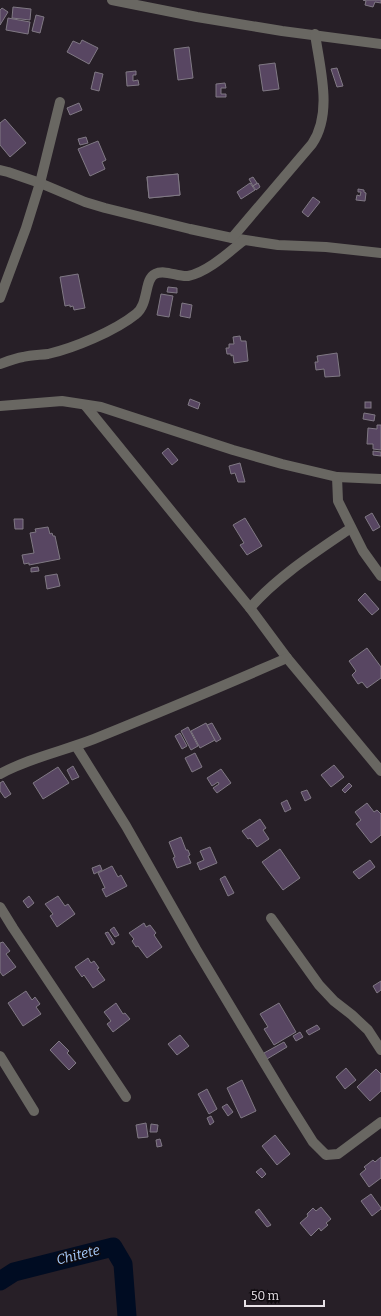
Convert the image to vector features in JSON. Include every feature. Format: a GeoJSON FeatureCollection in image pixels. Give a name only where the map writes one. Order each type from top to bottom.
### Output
{"type":"FeatureCollection","features":[{"type":"Feature","properties":{"kind":"street"},"geometry":{"type":"LineString","coordinates":[[112,0],[197,17],[282,31],[381,44]]}},
{"type":"Feature","properties":{"kind":"street"},"geometry":{"type":"LineString","coordinates":[[232,238],[318,135],[322,123],[323,102],[320,69],[314,34]]}},
{"type":"Feature","properties":{"kind":"street"},"geometry":{"type":"LineString","coordinates":[[0,298],[26,228],[40,183],[60,102]]}},
{"type":"Feature","properties":{"kind":"street"},"geometry":{"type":"LineString","coordinates":[[0,170],[40,183],[85,202],[111,210],[232,238],[278,245],[326,247],[381,253]]}},
{"type":"Feature","properties":{"kind":"street"},"geometry":{"type":"LineString","coordinates":[[0,364],[23,357],[48,354],[90,340],[129,320],[138,312],[144,304],[149,281],[155,274],[162,272],[183,276],[196,273],[209,266],[244,240]]}},
{"type":"Feature","properties":{"kind":"street"},"geometry":{"type":"LineString","coordinates":[[0,406],[62,401],[101,407],[232,450],[282,464],[337,477],[381,480]]}},
{"type":"Feature","properties":{"kind":"street"},"geometry":{"type":"LineString","coordinates":[[85,405],[250,608],[287,658],[381,771]]}},
{"type":"Feature","properties":{"kind":"street"},"geometry":{"type":"LineString","coordinates":[[337,477],[338,501],[363,551],[381,576]]}},
{"type":"Feature","properties":{"kind":"street"},"geometry":{"type":"LineString","coordinates":[[250,608],[264,592],[317,551],[351,528]]}},
{"type":"Feature","properties":{"kind":"street"},"geometry":{"type":"LineString","coordinates":[[0,774],[11,768],[76,746],[163,711],[287,658]]}},
{"type":"Feature","properties":{"kind":"street"},"geometry":{"type":"LineString","coordinates":[[76,746],[126,826],[196,949],[313,1142],[326,1156],[338,1154],[381,1122]]}},
{"type":"Feature","properties":{"kind":"street"},"geometry":{"type":"LineString","coordinates":[[0,907],[126,1097]]}},
{"type":"Feature","properties":{"kind":"street"},"geometry":{"type":"LineString","coordinates":[[271,918],[319,984],[334,1001],[352,1014],[368,1030],[381,1050]]}},
{"type":"Feature","properties":{"kind":"street"},"geometry":{"type":"LineString","coordinates":[[0,1056],[34,1111]]}},
{"type":"Feature","properties":{"kind":"building"},"geometry":{"type":"Polygon","coordinates":[[[363,0],[381,0],[381,3],[375,2],[373,7],[365,5],[366,1],[363,0]]]}},
{"type":"Feature","properties":{"kind":"building"},"geometry":{"type":"Polygon","coordinates":[[[13,7],[31,9],[30,20],[12,18],[13,7]]]}},
{"type":"Feature","properties":{"kind":"building"},"geometry":{"type":"Polygon","coordinates":[[[2,8],[8,12],[0,25],[0,10],[2,8]]]}},
{"type":"Feature","properties":{"kind":"building"},"geometry":{"type":"Polygon","coordinates":[[[36,15],[44,17],[40,33],[32,31],[36,15]]]}},
{"type":"Feature","properties":{"kind":"building"},"geometry":{"type":"Polygon","coordinates":[[[8,18],[30,22],[28,34],[6,30],[8,18]]]}},
{"type":"Feature","properties":{"kind":"building"},"geometry":{"type":"Polygon","coordinates":[[[82,40],[98,48],[89,64],[67,52],[73,41],[80,44],[82,40]]]}},
{"type":"Feature","properties":{"kind":"building"},"geometry":{"type":"Polygon","coordinates":[[[189,47],[193,78],[178,80],[174,49],[189,47]]]}},
{"type":"Feature","properties":{"kind":"building"},"geometry":{"type":"Polygon","coordinates":[[[275,63],[279,89],[263,91],[259,65],[275,63]]]}},
{"type":"Feature","properties":{"kind":"building"},"geometry":{"type":"Polygon","coordinates":[[[337,68],[343,86],[337,87],[331,69],[337,68]]]}},
{"type":"Feature","properties":{"kind":"building"},"geometry":{"type":"Polygon","coordinates":[[[136,71],[136,75],[133,75],[133,81],[138,80],[139,85],[127,86],[126,72],[136,71]]]}},
{"type":"Feature","properties":{"kind":"building"},"geometry":{"type":"Polygon","coordinates":[[[95,72],[103,74],[99,91],[91,89],[95,72]]]}},
{"type":"Feature","properties":{"kind":"building"},"geometry":{"type":"Polygon","coordinates":[[[225,83],[226,88],[221,88],[221,94],[226,94],[226,97],[216,97],[216,84],[225,83]]]}},
{"type":"Feature","properties":{"kind":"building"},"geometry":{"type":"Polygon","coordinates":[[[79,103],[82,110],[70,115],[67,108],[79,103]]]}},
{"type":"Feature","properties":{"kind":"building"},"geometry":{"type":"Polygon","coordinates":[[[5,119],[26,143],[10,157],[0,145],[0,123],[5,119]]]}},
{"type":"Feature","properties":{"kind":"building"},"geometry":{"type":"Polygon","coordinates":[[[86,137],[88,143],[80,145],[78,139],[86,137]]]}},
{"type":"Feature","properties":{"kind":"building"},"geometry":{"type":"Polygon","coordinates":[[[98,141],[106,160],[102,162],[105,169],[90,176],[78,149],[98,141]]]}},
{"type":"Feature","properties":{"kind":"building"},"geometry":{"type":"Polygon","coordinates":[[[178,174],[180,195],[149,198],[147,177],[178,174]]]}},
{"type":"Feature","properties":{"kind":"building"},"geometry":{"type":"Polygon","coordinates":[[[178,174],[180,195],[149,198],[147,177],[178,174]]]}},
{"type":"Feature","properties":{"kind":"building"},"geometry":{"type":"Polygon","coordinates":[[[253,177],[257,183],[253,186],[249,179],[253,177]]]}},
{"type":"Feature","properties":{"kind":"building"},"geometry":{"type":"Polygon","coordinates":[[[250,183],[255,190],[241,199],[237,192],[250,183]]]}},
{"type":"Feature","properties":{"kind":"building"},"geometry":{"type":"Polygon","coordinates":[[[258,183],[260,187],[256,190],[253,186],[258,183]]]}},
{"type":"Feature","properties":{"kind":"building"},"geometry":{"type":"Polygon","coordinates":[[[358,189],[364,190],[366,193],[365,201],[356,200],[357,195],[360,196],[361,192],[358,192],[358,189]]]}},
{"type":"Feature","properties":{"kind":"building"},"geometry":{"type":"Polygon","coordinates":[[[313,197],[320,202],[308,217],[302,212],[313,197]]]}},
{"type":"Feature","properties":{"kind":"building"},"geometry":{"type":"Polygon","coordinates":[[[78,274],[85,308],[74,310],[73,306],[65,306],[60,277],[78,274]]]}},
{"type":"Feature","properties":{"kind":"building"},"geometry":{"type":"Polygon","coordinates":[[[168,287],[177,288],[177,293],[167,292],[168,287]]]}},
{"type":"Feature","properties":{"kind":"building"},"geometry":{"type":"Polygon","coordinates":[[[161,294],[173,296],[169,317],[157,315],[161,294]]]}},
{"type":"Feature","properties":{"kind":"building"},"geometry":{"type":"Polygon","coordinates":[[[182,303],[192,305],[190,318],[180,316],[182,303]]]}},
{"type":"Feature","properties":{"kind":"building"},"geometry":{"type":"Polygon","coordinates":[[[240,336],[241,341],[246,341],[248,361],[234,363],[233,355],[231,356],[231,354],[227,354],[226,348],[229,348],[229,344],[234,344],[233,337],[240,336]]]}},
{"type":"Feature","properties":{"kind":"building"},"geometry":{"type":"Polygon","coordinates":[[[337,353],[340,376],[325,377],[324,369],[316,370],[315,362],[318,362],[317,356],[337,353]]]}},
{"type":"Feature","properties":{"kind":"building"},"geometry":{"type":"Polygon","coordinates":[[[190,399],[200,403],[198,409],[188,405],[190,399]]]}},
{"type":"Feature","properties":{"kind":"building"},"geometry":{"type":"Polygon","coordinates":[[[365,402],[371,402],[371,408],[365,408],[365,402]]]}},
{"type":"Feature","properties":{"kind":"building"},"geometry":{"type":"Polygon","coordinates":[[[364,413],[375,415],[374,421],[363,419],[364,413]]]}},
{"type":"Feature","properties":{"kind":"building"},"geometry":{"type":"Polygon","coordinates":[[[377,425],[381,425],[381,450],[373,449],[373,444],[367,444],[368,428],[377,429],[377,425]]]}},
{"type":"Feature","properties":{"kind":"building"},"geometry":{"type":"Polygon","coordinates":[[[168,448],[178,460],[172,465],[162,453],[168,448]]]}},
{"type":"Feature","properties":{"kind":"building"},"geometry":{"type":"Polygon","coordinates":[[[373,451],[381,452],[381,456],[373,455],[373,451]]]}},
{"type":"Feature","properties":{"kind":"building"},"geometry":{"type":"Polygon","coordinates":[[[240,463],[245,482],[238,482],[235,473],[231,474],[229,466],[240,463]]]}},
{"type":"Feature","properties":{"kind":"building"},"geometry":{"type":"Polygon","coordinates":[[[372,513],[380,527],[373,531],[365,517],[372,513]]]}},
{"type":"Feature","properties":{"kind":"building"},"geometry":{"type":"Polygon","coordinates":[[[245,518],[262,546],[247,555],[240,545],[244,543],[233,525],[245,518]]]}},
{"type":"Feature","properties":{"kind":"building"},"geometry":{"type":"Polygon","coordinates":[[[14,519],[23,519],[23,529],[15,529],[14,519]]]}},
{"type":"Feature","properties":{"kind":"building"},"geometry":{"type":"Polygon","coordinates":[[[48,527],[50,534],[52,533],[53,536],[55,536],[60,559],[29,565],[29,563],[24,564],[22,555],[34,553],[30,533],[36,532],[35,529],[48,527]]]}},
{"type":"Feature","properties":{"kind":"building"},"geometry":{"type":"Polygon","coordinates":[[[38,567],[39,571],[31,572],[31,568],[38,567]]]}},
{"type":"Feature","properties":{"kind":"building"},"geometry":{"type":"Polygon","coordinates":[[[57,574],[60,586],[47,589],[45,576],[57,574]]]}},
{"type":"Feature","properties":{"kind":"building"},"geometry":{"type":"Polygon","coordinates":[[[365,593],[379,609],[372,615],[358,600],[365,593]]]}},
{"type":"Feature","properties":{"kind":"building"},"geometry":{"type":"Polygon","coordinates":[[[367,648],[381,667],[381,678],[367,688],[362,682],[358,684],[352,675],[356,671],[349,661],[367,648]]]}},
{"type":"Feature","properties":{"kind":"building"},"geometry":{"type":"Polygon","coordinates":[[[206,723],[215,740],[200,748],[191,731],[206,723]]]}},
{"type":"Feature","properties":{"kind":"building"},"geometry":{"type":"Polygon","coordinates":[[[212,723],[221,739],[216,742],[207,725],[212,723]]]}},
{"type":"Feature","properties":{"kind":"building"},"geometry":{"type":"Polygon","coordinates":[[[188,727],[198,746],[191,750],[181,731],[188,727]]]}},
{"type":"Feature","properties":{"kind":"building"},"geometry":{"type":"Polygon","coordinates":[[[180,733],[187,746],[182,749],[175,736],[180,733]]]}},
{"type":"Feature","properties":{"kind":"building"},"geometry":{"type":"Polygon","coordinates":[[[195,753],[202,767],[192,772],[185,758],[195,753]]]}},
{"type":"Feature","properties":{"kind":"building"},"geometry":{"type":"Polygon","coordinates":[[[334,765],[344,777],[331,787],[321,775],[334,765]]]}},
{"type":"Feature","properties":{"kind":"building"},"geometry":{"type":"Polygon","coordinates":[[[73,766],[79,777],[72,780],[67,770],[73,766]]]}},
{"type":"Feature","properties":{"kind":"building"},"geometry":{"type":"Polygon","coordinates":[[[58,767],[69,783],[43,799],[33,783],[58,767]]]}},
{"type":"Feature","properties":{"kind":"building"},"geometry":{"type":"Polygon","coordinates":[[[221,769],[231,783],[217,793],[213,788],[219,784],[218,782],[212,786],[207,778],[221,769]]]}},
{"type":"Feature","properties":{"kind":"building"},"geometry":{"type":"Polygon","coordinates":[[[3,781],[11,794],[5,798],[0,791],[0,783],[3,781]]]}},
{"type":"Feature","properties":{"kind":"building"},"geometry":{"type":"Polygon","coordinates":[[[349,783],[352,786],[345,793],[342,790],[349,783]]]}},
{"type":"Feature","properties":{"kind":"building"},"geometry":{"type":"Polygon","coordinates":[[[307,790],[311,798],[305,801],[301,792],[307,790]]]}},
{"type":"Feature","properties":{"kind":"building"},"geometry":{"type":"Polygon","coordinates":[[[287,800],[291,809],[285,812],[281,803],[287,800]]]}},
{"type":"Feature","properties":{"kind":"building"},"geometry":{"type":"Polygon","coordinates":[[[367,803],[374,812],[377,810],[381,814],[381,835],[371,843],[356,824],[361,820],[355,812],[367,803]]]}},
{"type":"Feature","properties":{"kind":"building"},"geometry":{"type":"Polygon","coordinates":[[[260,819],[266,828],[263,830],[269,839],[257,847],[242,831],[260,819]]]}},
{"type":"Feature","properties":{"kind":"building"},"geometry":{"type":"Polygon","coordinates":[[[181,837],[186,850],[188,850],[190,855],[188,856],[191,863],[177,868],[173,858],[175,857],[169,842],[181,837]]]}},
{"type":"Feature","properties":{"kind":"building"},"geometry":{"type":"Polygon","coordinates":[[[210,847],[217,863],[200,870],[197,863],[204,860],[200,851],[210,847]]]}},
{"type":"Feature","properties":{"kind":"building"},"geometry":{"type":"Polygon","coordinates":[[[280,849],[300,878],[283,890],[262,862],[280,849]]]}},
{"type":"Feature","properties":{"kind":"building"},"geometry":{"type":"Polygon","coordinates":[[[370,860],[375,867],[359,879],[353,872],[370,860]]]}},
{"type":"Feature","properties":{"kind":"building"},"geometry":{"type":"Polygon","coordinates":[[[100,865],[102,870],[94,874],[92,868],[100,865]]]}},
{"type":"Feature","properties":{"kind":"building"},"geometry":{"type":"Polygon","coordinates":[[[112,866],[118,877],[121,875],[127,886],[106,897],[102,889],[105,888],[98,873],[112,866]]]}},
{"type":"Feature","properties":{"kind":"building"},"geometry":{"type":"Polygon","coordinates":[[[225,876],[234,893],[228,896],[220,879],[225,876]]]}},
{"type":"Feature","properties":{"kind":"building"},"geometry":{"type":"Polygon","coordinates":[[[29,896],[34,903],[28,908],[23,901],[29,896]]]}},
{"type":"Feature","properties":{"kind":"building"},"geometry":{"type":"Polygon","coordinates":[[[58,896],[65,906],[68,904],[75,914],[57,927],[50,916],[53,914],[45,904],[58,896]]]}},
{"type":"Feature","properties":{"kind":"building"},"geometry":{"type":"Polygon","coordinates":[[[144,923],[146,927],[150,925],[156,933],[154,935],[162,947],[147,958],[138,946],[136,947],[132,941],[134,939],[129,933],[144,923]]]}},
{"type":"Feature","properties":{"kind":"building"},"geometry":{"type":"Polygon","coordinates":[[[114,927],[119,935],[115,937],[110,930],[114,927]]]}},
{"type":"Feature","properties":{"kind":"building"},"geometry":{"type":"Polygon","coordinates":[[[108,932],[115,943],[112,945],[105,933],[108,932]]]}},
{"type":"Feature","properties":{"kind":"building"},"geometry":{"type":"Polygon","coordinates":[[[3,942],[10,951],[6,954],[16,967],[3,976],[0,972],[0,943],[3,942]]]}},
{"type":"Feature","properties":{"kind":"building"},"geometry":{"type":"Polygon","coordinates":[[[88,958],[91,963],[94,961],[99,968],[97,969],[105,980],[93,988],[84,975],[82,977],[75,967],[88,958]]]}},
{"type":"Feature","properties":{"kind":"building"},"geometry":{"type":"Polygon","coordinates":[[[381,981],[381,990],[377,993],[373,986],[381,981]]]}},
{"type":"Feature","properties":{"kind":"building"},"geometry":{"type":"Polygon","coordinates":[[[26,991],[32,1000],[35,997],[40,1004],[36,1007],[41,1014],[23,1026],[8,1003],[26,991]]]}},
{"type":"Feature","properties":{"kind":"building"},"geometry":{"type":"Polygon","coordinates":[[[116,1003],[123,1014],[125,1013],[130,1019],[113,1032],[107,1024],[111,1021],[104,1012],[116,1003]]]}},
{"type":"Feature","properties":{"kind":"building"},"geometry":{"type":"Polygon","coordinates":[[[279,1003],[296,1032],[274,1045],[264,1029],[268,1027],[260,1014],[279,1003]]]}},
{"type":"Feature","properties":{"kind":"building"},"geometry":{"type":"Polygon","coordinates":[[[317,1025],[320,1029],[309,1035],[306,1031],[317,1025]]]}},
{"type":"Feature","properties":{"kind":"building"},"geometry":{"type":"Polygon","coordinates":[[[300,1032],[303,1037],[296,1041],[293,1036],[300,1032]]]}},
{"type":"Feature","properties":{"kind":"building"},"geometry":{"type":"Polygon","coordinates":[[[180,1035],[189,1046],[177,1055],[168,1044],[180,1035]]]}},
{"type":"Feature","properties":{"kind":"building"},"geometry":{"type":"Polygon","coordinates":[[[59,1041],[69,1051],[67,1053],[76,1063],[69,1070],[50,1050],[59,1041]]]}},
{"type":"Feature","properties":{"kind":"building"},"geometry":{"type":"Polygon","coordinates":[[[284,1042],[287,1047],[267,1059],[264,1053],[284,1042]]]}},
{"type":"Feature","properties":{"kind":"building"},"geometry":{"type":"Polygon","coordinates":[[[346,1068],[356,1080],[345,1089],[336,1077],[346,1068]]]}},
{"type":"Feature","properties":{"kind":"building"},"geometry":{"type":"Polygon","coordinates":[[[376,1069],[381,1074],[381,1091],[370,1101],[357,1087],[376,1069]]]}},
{"type":"Feature","properties":{"kind":"building"},"geometry":{"type":"Polygon","coordinates":[[[242,1080],[256,1111],[241,1118],[227,1088],[242,1080]]]}},
{"type":"Feature","properties":{"kind":"building"},"geometry":{"type":"Polygon","coordinates":[[[207,1089],[217,1109],[209,1114],[198,1094],[207,1089]]]}},
{"type":"Feature","properties":{"kind":"building"},"geometry":{"type":"Polygon","coordinates":[[[227,1104],[233,1112],[228,1116],[222,1107],[227,1104]]]}},
{"type":"Feature","properties":{"kind":"building"},"geometry":{"type":"Polygon","coordinates":[[[211,1116],[214,1122],[210,1125],[207,1118],[211,1116]]]}},
{"type":"Feature","properties":{"kind":"building"},"geometry":{"type":"Polygon","coordinates":[[[146,1123],[148,1137],[138,1138],[136,1125],[146,1123]]]}},
{"type":"Feature","properties":{"kind":"building"},"geometry":{"type":"Polygon","coordinates":[[[151,1124],[158,1125],[157,1132],[150,1132],[151,1124]]]}},
{"type":"Feature","properties":{"kind":"building"},"geometry":{"type":"Polygon","coordinates":[[[275,1135],[290,1154],[277,1165],[262,1146],[275,1135]]]}},
{"type":"Feature","properties":{"kind":"building"},"geometry":{"type":"Polygon","coordinates":[[[160,1139],[162,1146],[157,1147],[156,1140],[160,1139]]]}},
{"type":"Feature","properties":{"kind":"building"},"geometry":{"type":"Polygon","coordinates":[[[381,1157],[381,1178],[369,1187],[360,1174],[366,1169],[364,1167],[373,1160],[375,1162],[381,1157]]]}},
{"type":"Feature","properties":{"kind":"building"},"geometry":{"type":"Polygon","coordinates":[[[261,1168],[266,1174],[262,1178],[256,1172],[261,1168]]]}},
{"type":"Feature","properties":{"kind":"building"},"geometry":{"type":"Polygon","coordinates":[[[371,1194],[381,1208],[372,1216],[361,1201],[371,1194]]]}},
{"type":"Feature","properties":{"kind":"building"},"geometry":{"type":"Polygon","coordinates":[[[321,1207],[331,1219],[326,1223],[328,1225],[321,1231],[319,1228],[311,1236],[300,1223],[308,1216],[307,1214],[313,1208],[316,1211],[321,1207]]]}},
{"type":"Feature","properties":{"kind":"building"},"geometry":{"type":"Polygon","coordinates":[[[259,1209],[271,1225],[267,1227],[255,1212],[259,1209]]]}},
{"type":"Feature","properties":{"kind":"waterway","name":"Chitete"},"geometry":{"type":"LineString","coordinates":[[0,1281],[14,1272],[113,1247],[123,1264],[127,1316]]}}]}
